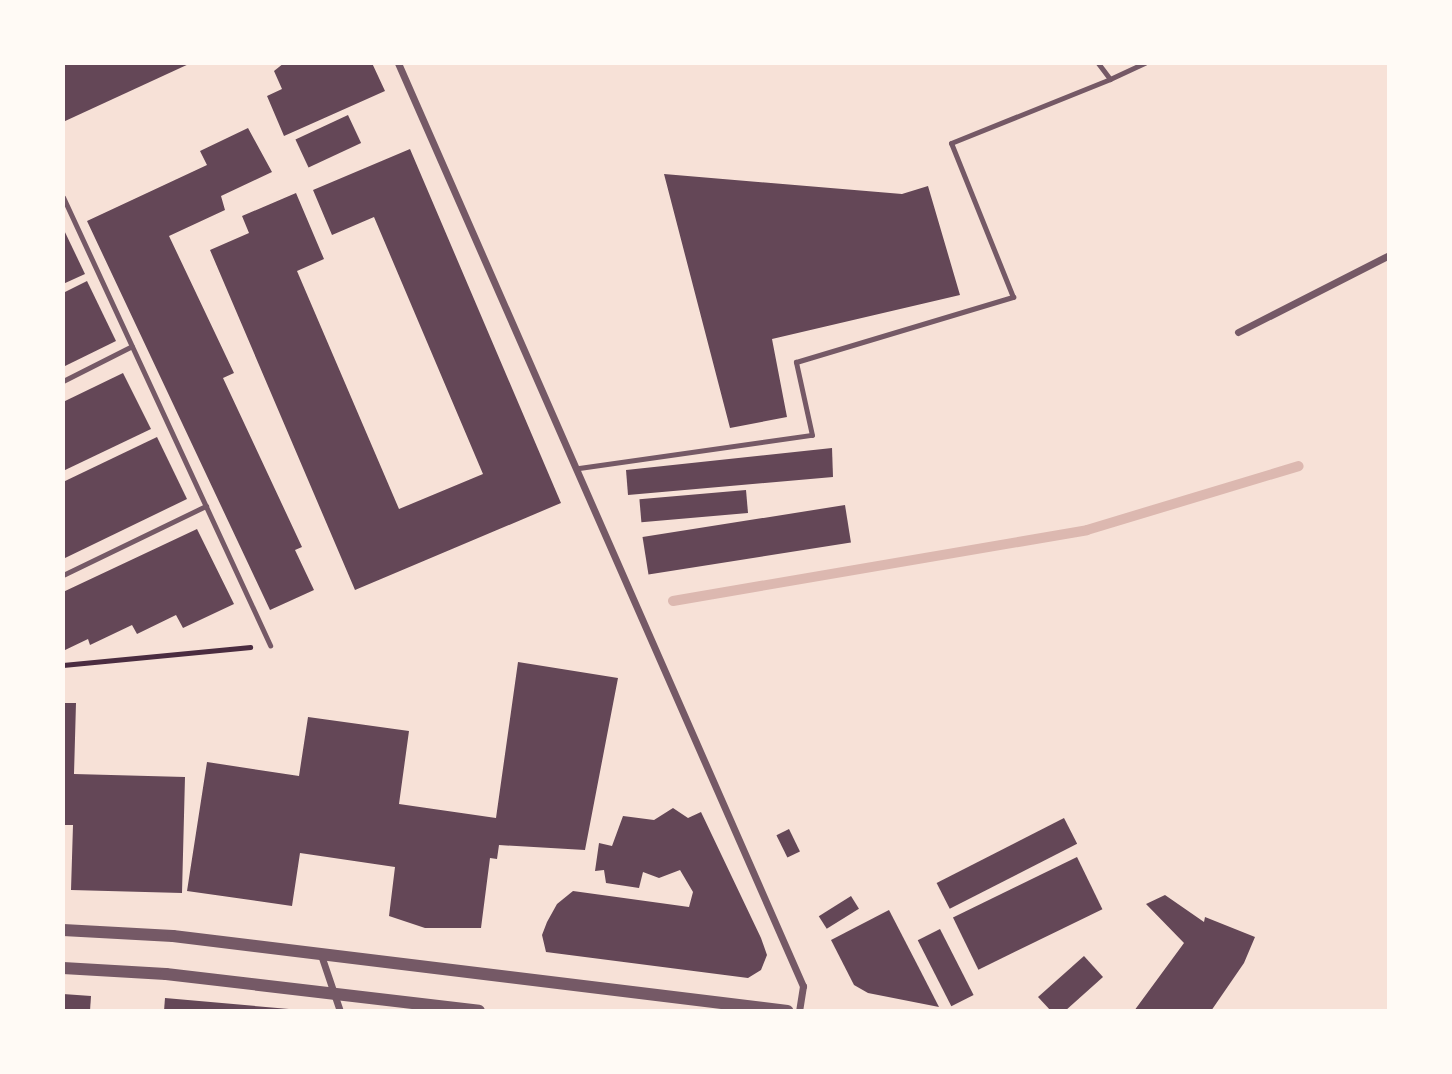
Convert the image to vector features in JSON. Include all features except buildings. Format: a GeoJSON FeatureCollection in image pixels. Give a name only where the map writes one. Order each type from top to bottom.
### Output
{"type":"FeatureCollection","features":[{"type":"Feature","properties":{"kind":"street"},"geometry":{"type":"LineString","coordinates":[[398,63],[579,468],[803,986],[799,1011]]}},
{"type":"Feature","properties":{"kind":"street"},"geometry":{"type":"LineString","coordinates":[[1238,332],[1389,255]]}},
{"type":"Feature","properties":{"kind":"street"},"geometry":{"type":"LineString","coordinates":[[63,930],[173,936],[788,1011]]}},
{"type":"Feature","properties":{"kind":"street"},"geometry":{"type":"LineString","coordinates":[[321,955],[331,993],[340,1011]]}},
{"type":"Feature","properties":{"kind":"street"},"geometry":{"type":"LineString","coordinates":[[63,968],[166,974],[479,1011]]}},
{"type":"Feature","properties":{"kind":"lane"},"geometry":{"type":"LineString","coordinates":[[1098,63],[1110,79]]}},
{"type":"Feature","properties":{"kind":"lane"},"geometry":{"type":"LineString","coordinates":[[579,468],[812,435],[796,362],[1013,297],[951,143],[1145,63]]}},
{"type":"Feature","properties":{"kind":"lane"},"geometry":{"type":"LineString","coordinates":[[63,197],[270,645]]}},
{"type":"Feature","properties":{"kind":"lane"},"geometry":{"type":"LineString","coordinates":[[63,381],[132,346]]}},
{"type":"Feature","properties":{"kind":"lane"},"geometry":{"type":"LineString","coordinates":[[63,575],[206,506]]}},
{"type":"Feature","properties":{"kind":"path"},"geometry":{"type":"LineString","coordinates":[[63,665],[270,645]]}},
{"type":"Feature","properties":{"kind":"waterway"},"geometry":{"type":"LineString","coordinates":[[673,601],[1087,530],[1299,466]]}}]}
